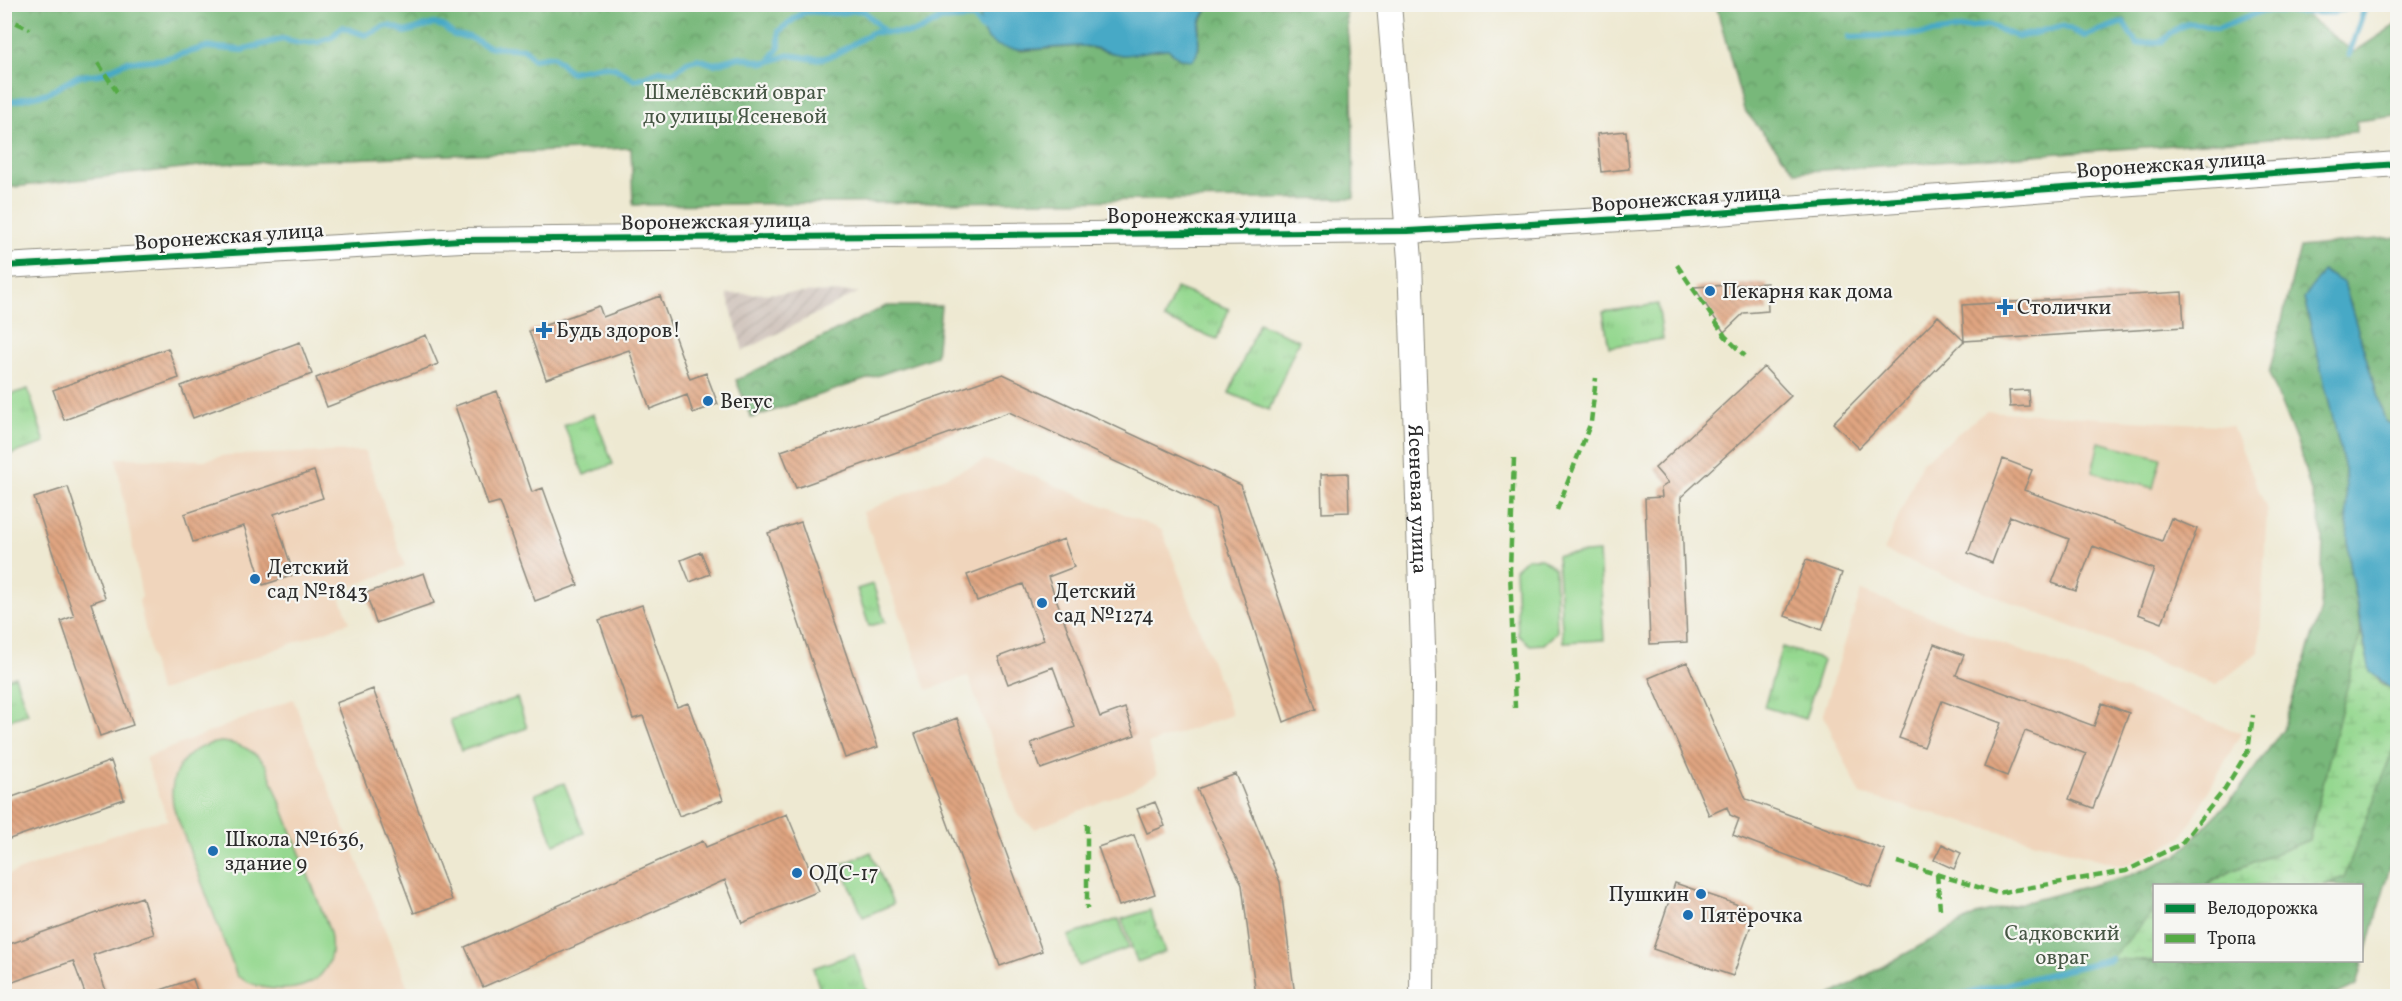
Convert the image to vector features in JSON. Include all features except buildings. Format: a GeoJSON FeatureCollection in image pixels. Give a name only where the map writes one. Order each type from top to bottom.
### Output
{"type":"FeatureCollection","features":[{"type":"Feature","properties":{"kind":"street","name":"Ясеневая улица"},"geometry":{"type":"LineString","coordinates":[[1389,4],[1408,231],[1424,677],[1422,996]]}},
{"type":"Feature","properties":{"kind":"street","name":"Воронежская улица"},"geometry":{"type":"LineString","coordinates":[[4,266],[461,240],[1408,231],[1675,216],[2397,164]]}},
{"type":"Feature","properties":{"kind":"shaded area"},"geometry":{"type":"Polygon","coordinates":[[[859,292],[743,351],[727,294],[859,292]]]}},
{"type":"Feature","properties":{"kind":"shaded area"},"geometry":{"type":"Polygon","coordinates":[[[1986,411],[2232,426],[2267,510],[2259,652],[2216,685],[1884,551],[1922,462],[1986,411]]]}},
{"type":"Feature","properties":{"kind":"shaded area","name":"Детский сад №1843"},"geometry":{"type":"Polygon","coordinates":[[[365,451],[405,566],[338,592],[350,622],[159,692],[139,601],[142,597],[116,458],[205,460],[227,455],[365,451]]]}},
{"type":"Feature","properties":{"kind":"shaded area","name":"Детский сад №1274"},"geometry":{"type":"Polygon","coordinates":[[[985,460],[1016,469],[1162,530],[1232,715],[1148,744],[1157,775],[1134,788],[1035,829],[1017,814],[968,676],[927,690],[863,512],[985,460]]]}},
{"type":"Feature","properties":{"kind":"shaded area"},"geometry":{"type":"Polygon","coordinates":[[[1861,591],[2241,733],[2182,838],[2124,866],[1860,794],[1823,714],[1861,591]]]}},
{"type":"Feature","properties":{"kind":"shaded area","name":"Школа №1636, здание 9"},"geometry":{"type":"Polygon","coordinates":[[[293,699],[411,995],[450,987],[455,996],[5,996],[5,876],[141,825],[168,820],[145,758],[293,699]]]}},
{"type":"Feature","properties":{"kind":"green space","name":"Шмелёвский овраг до улицы Ясеневой"},"geometry":{"type":"Polygon","coordinates":[[[982,4],[980,14],[1020,51],[1083,46],[1121,55],[1168,49],[1180,59],[1199,49],[1200,26],[1210,5],[1345,5],[1352,83],[1354,198],[633,205],[631,148],[218,164],[5,188],[4,5],[982,4]]]}},
{"type":"Feature","properties":{"kind":"green space"},"geometry":{"type":"Polygon","coordinates":[[[1716,5],[2292,5],[2354,52],[2397,24],[2397,116],[2356,121],[2356,132],[1796,172],[1744,110],[1716,5]]]}},
{"type":"Feature","properties":{"kind":"green space","name":"Садковский овраг"},"geometry":{"type":"Polygon","coordinates":[[[2397,237],[2397,427],[2385,421],[2344,283],[2304,298],[2345,469],[2349,564],[2361,632],[2309,840],[2232,871],[2207,884],[2153,884],[2153,913],[2112,958],[2153,962],[2363,962],[2363,884],[2326,884],[2344,876],[2397,740],[2397,842],[2357,985],[2333,996],[1829,996],[1976,915],[2131,875],[2178,855],[2238,792],[2283,729],[2321,609],[2323,536],[2299,448],[2269,373],[2300,247],[2397,237]]]}},
{"type":"Feature","properties":{"kind":"green space"},"geometry":{"type":"Polygon","coordinates":[[[1176,288],[1229,309],[1217,339],[1164,319],[1176,288]]]}},
{"type":"Feature","properties":{"kind":"green space"},"geometry":{"type":"Polygon","coordinates":[[[1658,304],[1663,339],[1609,347],[1603,312],[1658,304]]]}},
{"type":"Feature","properties":{"kind":"green space"},"geometry":{"type":"Polygon","coordinates":[[[886,306],[941,306],[936,356],[751,418],[736,380],[886,306]]]}},
{"type":"Feature","properties":{"kind":"green space"},"geometry":{"type":"Polygon","coordinates":[[[1259,323],[1299,340],[1269,410],[1229,393],[1259,323]]]}},
{"type":"Feature","properties":{"kind":"green space"},"geometry":{"type":"Polygon","coordinates":[[[28,389],[45,443],[5,456],[5,396],[28,389]]]}},
{"type":"Feature","properties":{"kind":"green space"},"geometry":{"type":"Polygon","coordinates":[[[594,414],[613,464],[584,475],[564,425],[594,414]]]}},
{"type":"Feature","properties":{"kind":"green space"},"geometry":{"type":"Polygon","coordinates":[[[2099,442],[2161,458],[2153,488],[2092,472],[2099,442]]]}},
{"type":"Feature","properties":{"kind":"green space"},"geometry":{"type":"Polygon","coordinates":[[[1599,552],[1604,640],[1563,642],[1557,555],[1599,552]]]}},
{"type":"Feature","properties":{"kind":"green space"},"geometry":{"type":"Polygon","coordinates":[[[1527,558],[1541,558],[1555,568],[1557,632],[1544,644],[1530,645],[1518,635],[1515,569],[1527,558]]]}},
{"type":"Feature","properties":{"kind":"green space"},"geometry":{"type":"Polygon","coordinates":[[[873,584],[885,622],[869,626],[857,589],[873,584]]]}},
{"type":"Feature","properties":{"kind":"green space"},"geometry":{"type":"Polygon","coordinates":[[[2361,632],[2370,668],[2380,682],[2397,689],[2397,740],[2344,877],[2326,884],[2209,884],[2232,871],[2309,840],[2361,632]]]}},
{"type":"Feature","properties":{"kind":"green space"},"geometry":{"type":"Polygon","coordinates":[[[1782,647],[1823,660],[1805,719],[1764,707],[1782,647]]]}},
{"type":"Feature","properties":{"kind":"green space"},"geometry":{"type":"Polygon","coordinates":[[[15,676],[28,714],[5,721],[5,680],[15,676]]]}},
{"type":"Feature","properties":{"kind":"green space"},"geometry":{"type":"Polygon","coordinates":[[[517,698],[527,728],[461,751],[450,720],[517,698]]]}},
{"type":"Feature","properties":{"kind":"green space"},"geometry":{"type":"Polygon","coordinates":[[[221,742],[246,748],[266,765],[330,932],[331,952],[326,968],[316,979],[302,986],[286,989],[269,988],[252,984],[237,976],[174,809],[173,784],[181,764],[197,749],[221,742]]]}},
{"type":"Feature","properties":{"kind":"green space"},"geometry":{"type":"Polygon","coordinates":[[[564,783],[584,833],[554,844],[535,794],[564,783]]]}},
{"type":"Feature","properties":{"kind":"green space"},"geometry":{"type":"Polygon","coordinates":[[[871,852],[893,904],[863,917],[841,865],[871,852]]]}},
{"type":"Feature","properties":{"kind":"green space"},"geometry":{"type":"Polygon","coordinates":[[[1150,910],[1165,952],[1137,962],[1122,919],[1150,910]]]}},
{"type":"Feature","properties":{"kind":"green space"},"geometry":{"type":"Polygon","coordinates":[[[2153,913],[2153,961],[2111,959],[2153,913]]]}},
{"type":"Feature","properties":{"kind":"green space"},"geometry":{"type":"Polygon","coordinates":[[[1119,919],[1129,948],[1079,966],[1068,936],[1119,919]]]}},
{"type":"Feature","properties":{"kind":"green space"},"geometry":{"type":"Polygon","coordinates":[[[854,954],[867,992],[853,996],[822,996],[813,968],[854,954]]]}},
{"type":"Feature","properties":{"kind":"water"},"geometry":{"type":"Polygon","coordinates":[[[982,4],[1210,5],[1200,23],[1198,48],[1193,60],[1180,59],[1168,49],[1123,55],[1087,46],[1014,49],[998,46],[987,38],[981,25],[982,4]]]}},
{"type":"Feature","properties":{"kind":"water"},"geometry":{"type":"Polygon","coordinates":[[[2323,271],[2344,283],[2385,421],[2397,427],[2397,689],[2391,688],[2370,672],[2349,564],[2345,469],[2304,298],[2323,271]]]}},
{"type":"Feature","properties":{"kind":"waterway"},"geometry":{"type":"LineString","coordinates":[[1849,37],[1923,34],[1988,25],[2018,37],[2062,26],[2085,36],[2123,22],[2137,44],[2163,41],[2176,29],[2188,24],[2217,29],[2261,11],[2333,13],[2354,4]]}},
{"type":"Feature","properties":{"kind":"waterway","name":"Садковский овраг"},"geometry":{"type":"LineString","coordinates":[[2349,54],[2366,4]]}},
{"type":"Feature","properties":{"kind":"waterway"},"geometry":{"type":"LineString","coordinates":[[772,57],[779,47],[779,31],[795,18],[808,12],[864,11],[884,31]]}},
{"type":"Feature","properties":{"kind":"waterway"},"geometry":{"type":"LineString","coordinates":[[4,103],[48,93],[78,76],[100,74],[126,62],[164,59],[207,47],[242,50],[282,39],[300,43],[318,42],[332,37],[342,27],[365,35],[388,26],[405,32],[434,24],[443,26],[454,35],[469,37],[489,47],[525,49],[533,59],[553,56],[570,72],[603,66],[615,68],[635,80],[660,71],[675,72],[687,62],[697,59],[714,64],[740,57],[765,63],[789,55],[814,59],[825,58],[873,32],[909,33],[919,31],[939,20],[974,18],[982,29]]}},
{"type":"Feature","properties":{"kind":"waterway"},"geometry":{"type":"LineString","coordinates":[[1959,996],[2111,959]]}},
{"type":"Feature","properties":{"kind":"marked path"},"geometry":{"type":"LineString","coordinates":[[4,17],[30,29]]}},
{"type":"Feature","properties":{"kind":"marked path"},"geometry":{"type":"LineString","coordinates":[[98,63],[117,92]]}},
{"type":"Feature","properties":{"kind":"marked path"},"geometry":{"type":"LineString","coordinates":[[1677,265],[1725,336],[1745,356]]}},
{"type":"Feature","properties":{"kind":"marked path"},"geometry":{"type":"LineString","coordinates":[[1557,510],[1591,422],[1596,378]]}},
{"type":"Feature","properties":{"kind":"marked path"},"geometry":{"type":"LineString","coordinates":[[1514,458],[1510,570],[1515,708]]}},
{"type":"Feature","properties":{"kind":"marked path"},"geometry":{"type":"LineString","coordinates":[[1897,862],[1997,893],[2126,871],[2181,844],[2224,790],[2248,751],[2253,715]]}},
{"type":"Feature","properties":{"kind":"marked path"},"geometry":{"type":"LineString","coordinates":[[1087,824],[1087,909]]}},
{"type":"Feature","properties":{"kind":"marked path"},"geometry":{"type":"LineString","coordinates":[[1937,874],[1940,909]]}},
{"type":"Feature","properties":{"kind":"cycle path"},"geometry":{"type":"LineString","coordinates":[[4,266],[461,240],[1408,231],[1675,216],[2398,164]]}},
{"type":"Feature","properties":{"kind":"place","name":"Пекарня как дома"},"geometry":{"type":"Point","coordinates":[1710,291]}},
{"type":"Feature","properties":{"kind":"place","name":"Столички"},"geometry":{"type":"Point","coordinates":[2005,307]}},
{"type":"Feature","properties":{"kind":"place","name":"Будь здоров!"},"geometry":{"type":"Point","coordinates":[544,330]}},
{"type":"Feature","properties":{"kind":"place","name":"Вегус"},"geometry":{"type":"Point","coordinates":[708,401]}},
{"type":"Feature","properties":{"kind":"place","name":"Детский сад №1843"},"geometry":{"type":"Point","coordinates":[255,579]}},
{"type":"Feature","properties":{"kind":"place","name":"Детский сад №1274"},"geometry":{"type":"Point","coordinates":[1042,603]}},
{"type":"Feature","properties":{"kind":"place","name":"Школа №1636, здание 9"},"geometry":{"type":"Point","coordinates":[213,851]}},
{"type":"Feature","properties":{"kind":"place","name":"ОДС-17"},"geometry":{"type":"Point","coordinates":[797,873]}},
{"type":"Feature","properties":{"kind":"place","name":"Пушкин"},"geometry":{"type":"Point","coordinates":[1701,894]}},
{"type":"Feature","properties":{"kind":"place","name":"Пятёрочка"},"geometry":{"type":"Point","coordinates":[1688,915]}}]}
